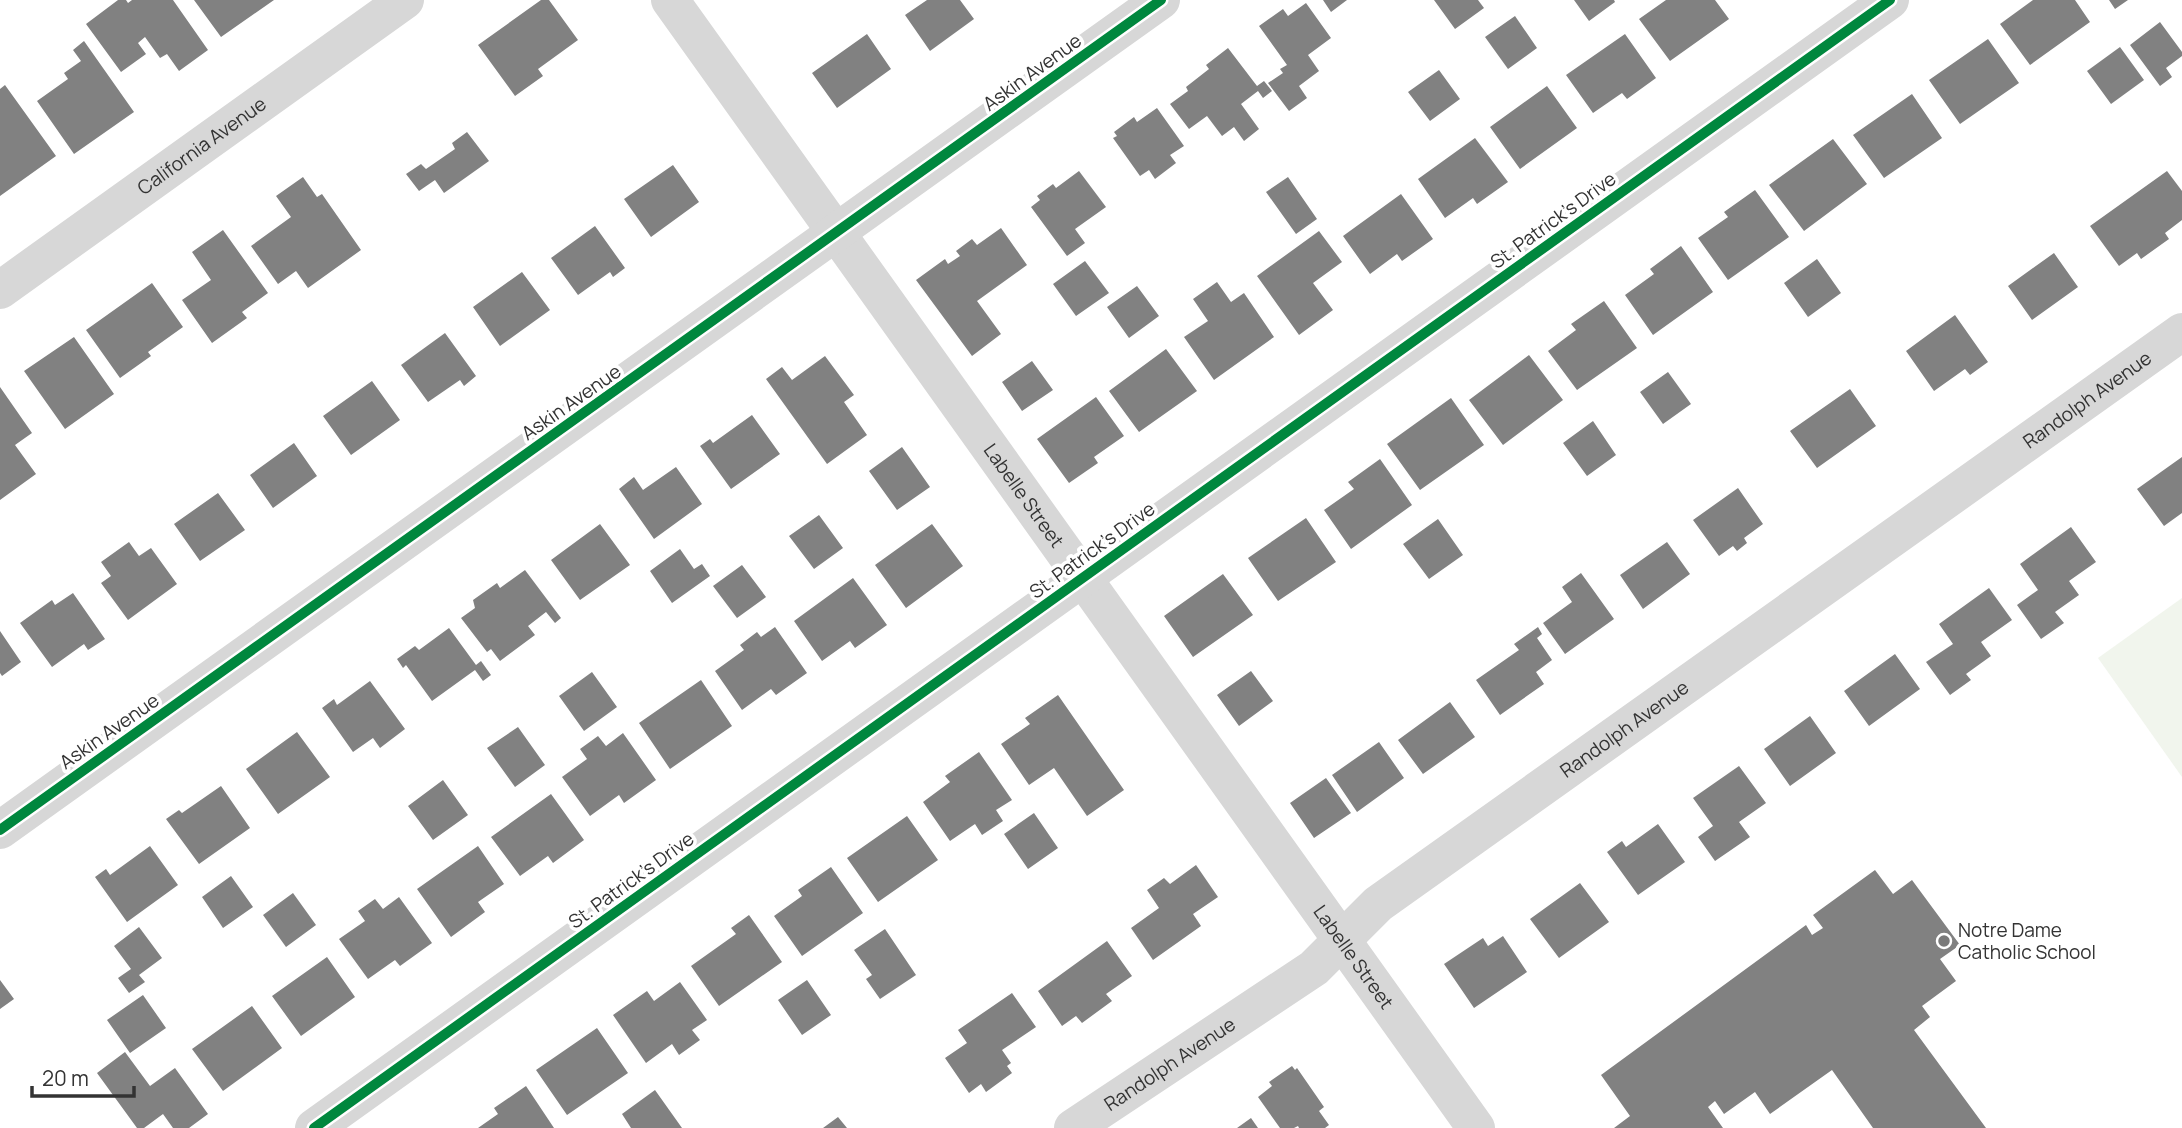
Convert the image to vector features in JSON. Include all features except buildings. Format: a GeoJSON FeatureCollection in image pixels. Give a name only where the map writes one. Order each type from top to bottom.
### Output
{"type":"FeatureCollection","features":[{"type":"Feature","properties":{"kind":"street","name":"California Avenue"},"geometry":{"type":"LineString","coordinates":[[0,290],[405,0]]}},
{"type":"Feature","properties":{"kind":"street","name":"Labelle Street"},"geometry":{"type":"LineString","coordinates":[[670,0],[1476,1128]]}},
{"type":"Feature","properties":{"kind":"street","name":"Askin Avenue"},"geometry":{"type":"LineString","coordinates":[[0,830],[1161,0]]}},
{"type":"Feature","properties":{"kind":"street","name":"St. Patrick's Drive"},"geometry":{"type":"LineString","coordinates":[[314,1128],[1890,0]]}},
{"type":"Feature","properties":{"kind":"street","name":"Randolph Avenue"},"geometry":{"type":"LineString","coordinates":[[1073,1128],[1314,968],[1378,904],[2182,332]]}},
{"type":"Feature","properties":{"kind":"shaded area"},"geometry":{"type":"Polygon","coordinates":[[[2182,598],[2182,777],[2098,658],[2182,598]]]}},
{"type":"Feature","properties":{"kind":"cycle path"},"geometry":{"type":"LineString","coordinates":[[0,830],[1161,0]]}},
{"type":"Feature","properties":{"kind":"cycle path"},"geometry":{"type":"LineString","coordinates":[[314,1128],[1890,0]]}},
{"type":"Feature","properties":{"kind":"place","name":"Notre Dame Catholic School"},"geometry":{"type":"Point","coordinates":[1944,941]}}]}
